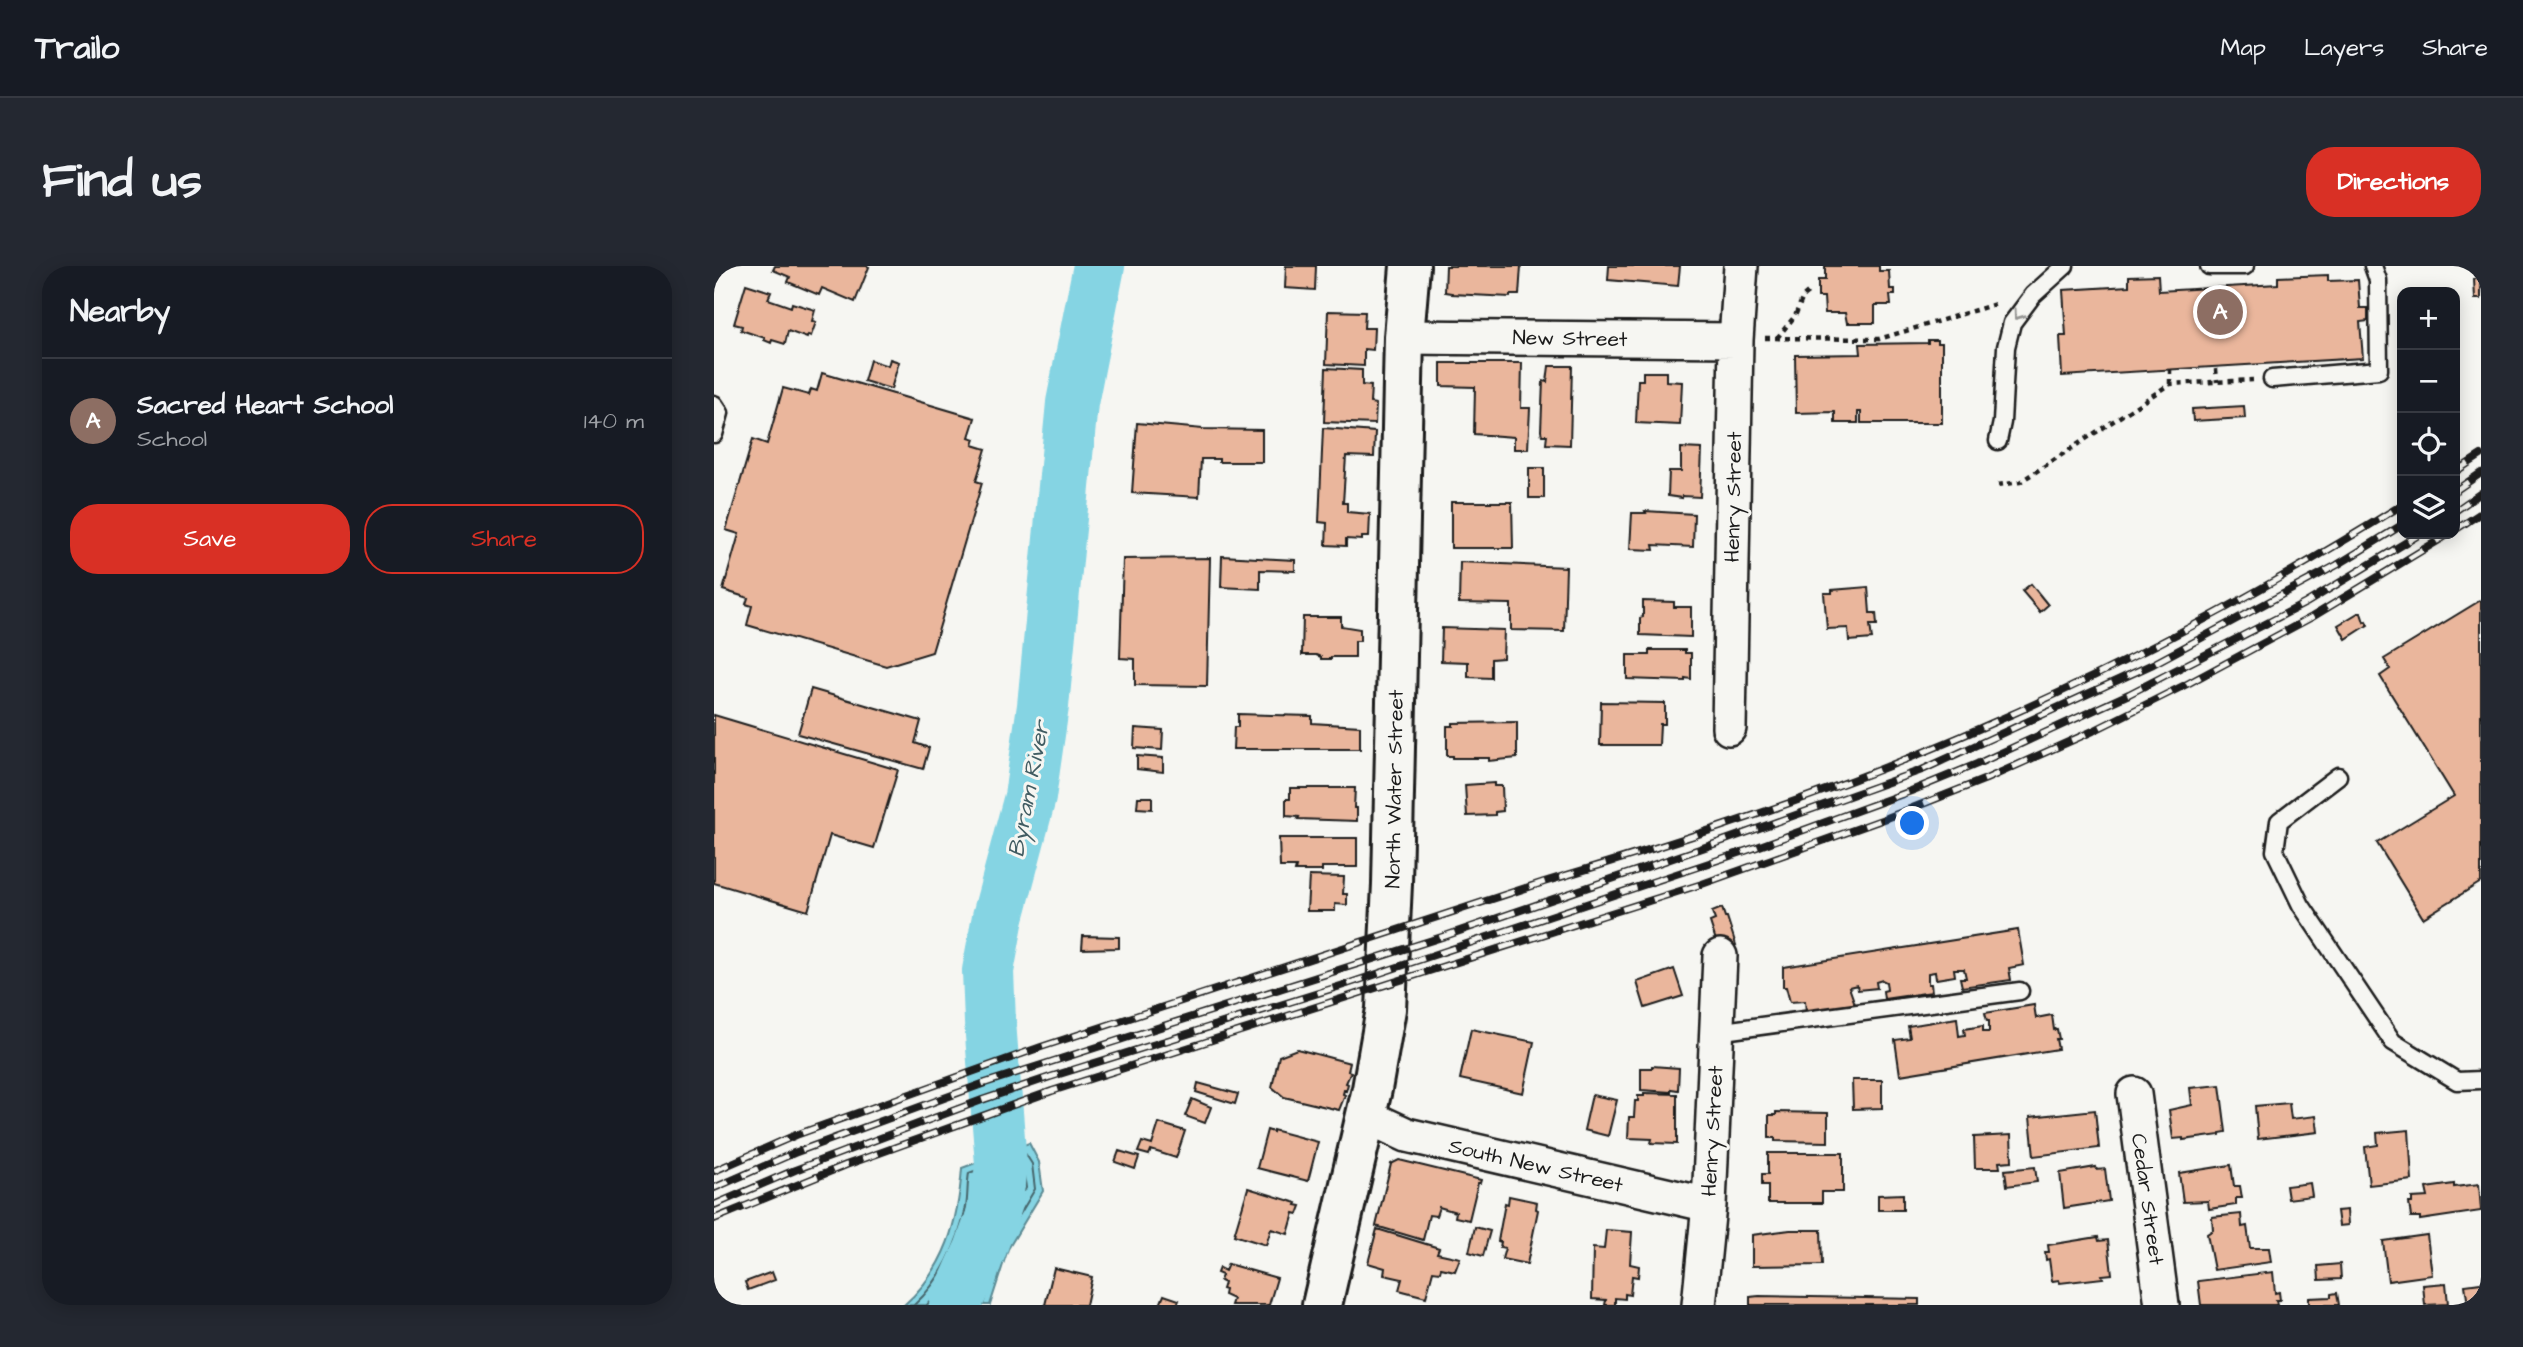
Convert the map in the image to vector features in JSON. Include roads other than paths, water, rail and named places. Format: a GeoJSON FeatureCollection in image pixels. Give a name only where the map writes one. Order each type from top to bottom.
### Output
{"type":"FeatureCollection","features":[{"type":"Feature","properties":{"kind":"street","name":"North Water Street"},"geometry":{"type":"LineString","coordinates":[[1322,1305],[1366,1116],[1386,1009],[1391,921],[1404,337],[1410,266]]}},
{"type":"Feature","properties":{"kind":"street","name":"Henry Street"},"geometry":{"type":"LineString","coordinates":[[1729,728],[1736,340],[1741,266]]}},
{"type":"Feature","properties":{"kind":"street","name":"New Street"},"geometry":{"type":"LineString","coordinates":[[1404,337],[1736,340]]}},
{"type":"Feature","properties":{"kind":"street","name":"Henry Street"},"geometry":{"type":"LineString","coordinates":[[1699,1305],[1709,1205],[1720,956]]}},
{"type":"Feature","properties":{"kind":"street","name":"Cedar Street"},"geometry":{"type":"LineString","coordinates":[[2134,1094],[2162,1305]]}},
{"type":"Feature","properties":{"kind":"street","name":"South New Street"},"geometry":{"type":"LineString","coordinates":[[1366,1116],[1407,1135],[1709,1205]]}},
{"type":"Feature","properties":{"kind":"lane"},"geometry":{"type":"LineString","coordinates":[[1997,440],[2002,422],[2006,347],[2011,323],[2033,295],[2065,266]]}},
{"type":"Feature","properties":{"kind":"lane"},"geometry":{"type":"LineString","coordinates":[[2209,266],[2245,266]]}},
{"type":"Feature","properties":{"kind":"lane"},"geometry":{"type":"LineString","coordinates":[[2272,379],[2379,370],[2378,280],[2373,266]]}},
{"type":"Feature","properties":{"kind":"lane"},"geometry":{"type":"LineString","coordinates":[[714,404],[720,413],[714,434]]}},
{"type":"Feature","properties":{"kind":"lane"},"geometry":{"type":"LineString","coordinates":[[2338,776],[2279,821],[2275,851],[2301,905],[2393,1042],[2457,1081],[2481,1080]]}},
{"type":"Feature","properties":{"kind":"lane"},"geometry":{"type":"LineString","coordinates":[[1716,1031],[2020,991]]}},
{"type":"Feature","properties":{"kind":"water"},"geometry":{"type":"Polygon","coordinates":[[[1029,1143],[1039,1162],[1043,1191],[1008,1249],[990,1305],[904,1305],[930,1276],[940,1260],[953,1225],[962,1168],[1029,1143]]]}},
{"type":"Feature","properties":{"kind":"waterway","name":"Byram River"},"geometry":{"type":"LineString","coordinates":[[955,1305],[980,1250],[997,1202],[1001,1164],[988,971],[998,917],[1030,797],[1043,706],[1072,403],[1099,266]]}},
{"type":"Feature","properties":{"kind":"railway"},"geometry":{"type":"LineString","coordinates":[[2460,469],[2481,455]]}},
{"type":"Feature","properties":{"kind":"railway"},"geometry":{"type":"LineString","coordinates":[[2460,488],[2481,473]]}},
{"type":"Feature","properties":{"kind":"railway"},"geometry":{"type":"LineString","coordinates":[[2460,508],[2481,493]]}},
{"type":"Feature","properties":{"kind":"railway"},"geometry":{"type":"LineString","coordinates":[[714,1171],[796,1135],[1041,1047],[1714,829],[1882,769],[2045,699],[2149,648],[2252,594],[2397,508]]}},
{"type":"Feature","properties":{"kind":"railway"},"geometry":{"type":"LineString","coordinates":[[2460,527],[2481,513]]}},
{"type":"Feature","properties":{"kind":"railway"},"geometry":{"type":"LineString","coordinates":[[714,1188],[794,1153],[985,1083],[1445,936],[1922,770],[2153,664],[2337,565],[2397,528]]}},
{"type":"Feature","properties":{"kind":"railway"},"geometry":{"type":"LineString","coordinates":[[714,1205],[795,1170],[982,1100],[1347,984],[1757,847],[1911,791],[1977,764],[2129,694],[2306,603],[2412,539]]}},
{"type":"Feature","properties":{"kind":"railway"},"geometry":{"type":"LineString","coordinates":[[714,1219],[846,1165],[1052,1091],[1702,884],[1887,818],[1986,779],[2093,731],[2189,683],[2312,617],[2441,539]]}},
{"type":"Feature","properties":{"kind":"place","name":"Sacred Heart School"},"geometry":{"type":"Point","coordinates":[2220,312]}}]}
